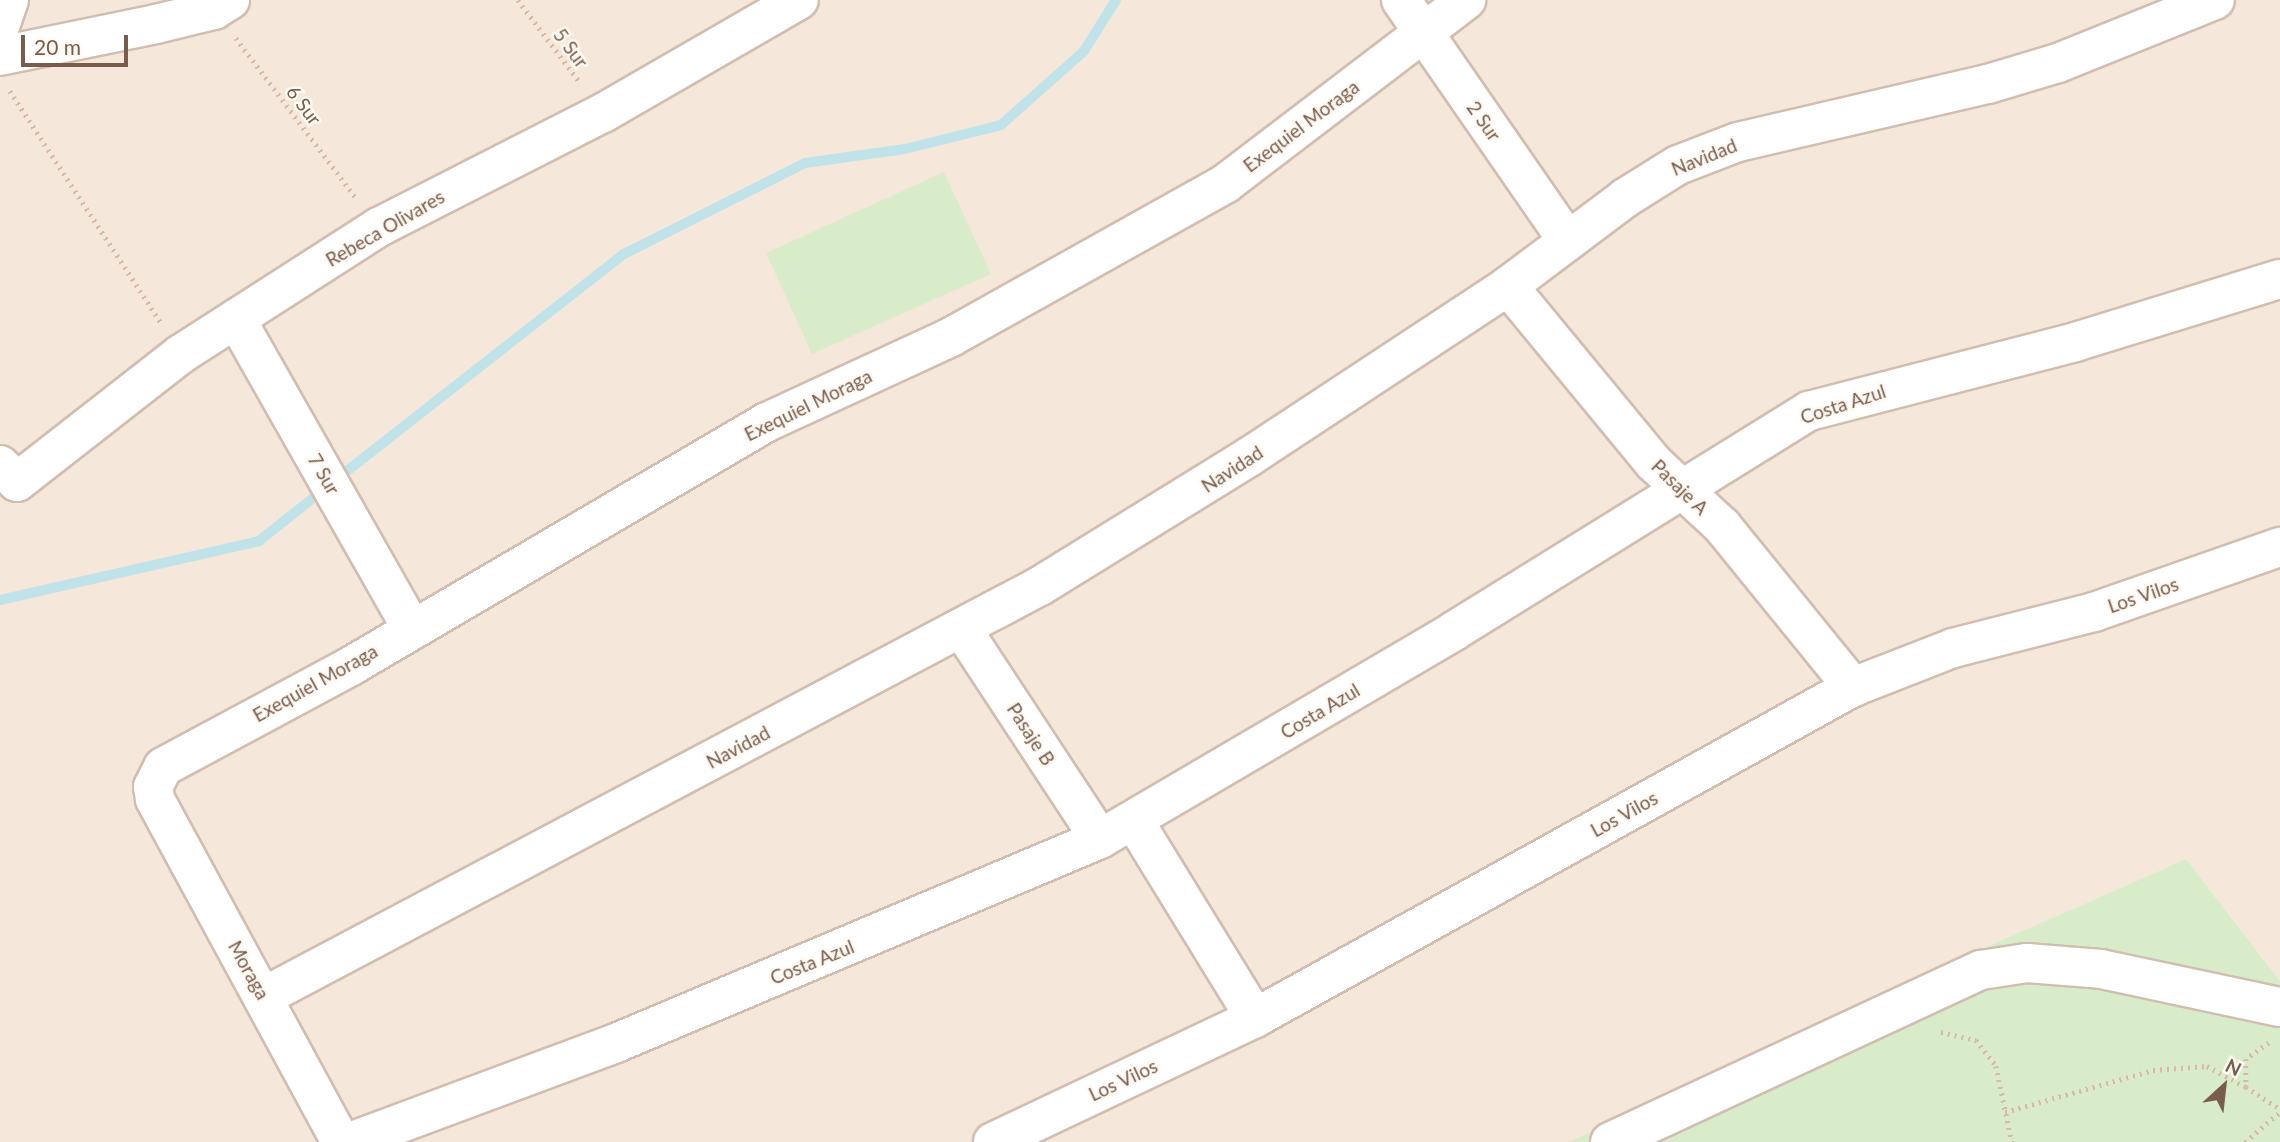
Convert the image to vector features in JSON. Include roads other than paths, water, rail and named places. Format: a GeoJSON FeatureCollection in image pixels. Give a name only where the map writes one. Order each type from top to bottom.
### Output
{"type":"FeatureCollection","features":[{"type":"Feature","properties":{"kind":"street"},"geometry":{"type":"LineString","coordinates":[[0,26],[9,0]]}},
{"type":"Feature","properties":{"kind":"street","name":"Rebeca Olivares"},"geometry":{"type":"LineString","coordinates":[[0,465],[17,482],[181,354],[379,228],[603,113],[799,0]]}},
{"type":"Feature","properties":{"kind":"street","name":"2 Sur"},"geometry":{"type":"LineString","coordinates":[[1401,0],[1569,242]]}},
{"type":"Feature","properties":{"kind":"street","name":"Exequiel Moraga"},"geometry":{"type":"LineString","coordinates":[[155,799],[157,777],[175,758],[412,629],[767,422],[951,337],[1226,183],[1466,0]]}},
{"type":"Feature","properties":{"kind":"street","name":"Navidad"},"geometry":{"type":"LineString","coordinates":[[263,997],[962,629],[1145,525],[1508,286],[1650,180],[1707,152],[2000,80],[2098,48],[2215,0]]}},
{"type":"Feature","properties":{"kind":"street"},"geometry":{"type":"LineString","coordinates":[[4,71],[222,5]]}},
{"type":"Feature","properties":{"kind":"street","name":"Costa Azul"},"geometry":{"type":"LineString","coordinates":[[350,1142],[616,1043],[1100,839],[1684,490],[1809,411],[2075,342],[2280,279]]}},
{"type":"Feature","properties":{"kind":"street","name":"Pasaje A"},"geometry":{"type":"LineString","coordinates":[[1508,286],[1654,463],[1722,526],[1853,687]]}},
{"type":"Feature","properties":{"kind":"street","name":"7 Sur"},"geometry":{"type":"LineString","coordinates":[[236,319],[412,629]]}},
{"type":"Feature","properties":{"kind":"street","name":"Los Vilos"},"geometry":{"type":"LineString","coordinates":[[993,1142],[1255,1018],[1853,687],[1953,648],[2094,612],[2280,547]]}},
{"type":"Feature","properties":{"kind":"street","name":"Pasaje B"},"geometry":{"type":"LineString","coordinates":[[962,629],[1100,839]]}},
{"type":"Feature","properties":{"kind":"street","name":"Moraga"},"geometry":{"type":"LineString","coordinates":[[155,799],[341,1142]]}},
{"type":"Feature","properties":{"kind":"street"},"geometry":{"type":"LineString","coordinates":[[1133,821],[1255,1018]]}},
{"type":"Feature","properties":{"kind":"street"},"geometry":{"type":"LineString","coordinates":[[1610,1142],[1981,970],[2027,963],[2101,969],[2280,1007]]}},
{"type":"Feature","properties":{"kind":"waterway"},"geometry":{"type":"LineString","coordinates":[[347,471],[624,254],[805,163],[905,149],[1001,125],[1084,51],[1116,0]]}},
{"type":"Feature","properties":{"kind":"waterway"},"geometry":{"type":"LineString","coordinates":[[0,600],[259,541],[313,498]]}}]}
